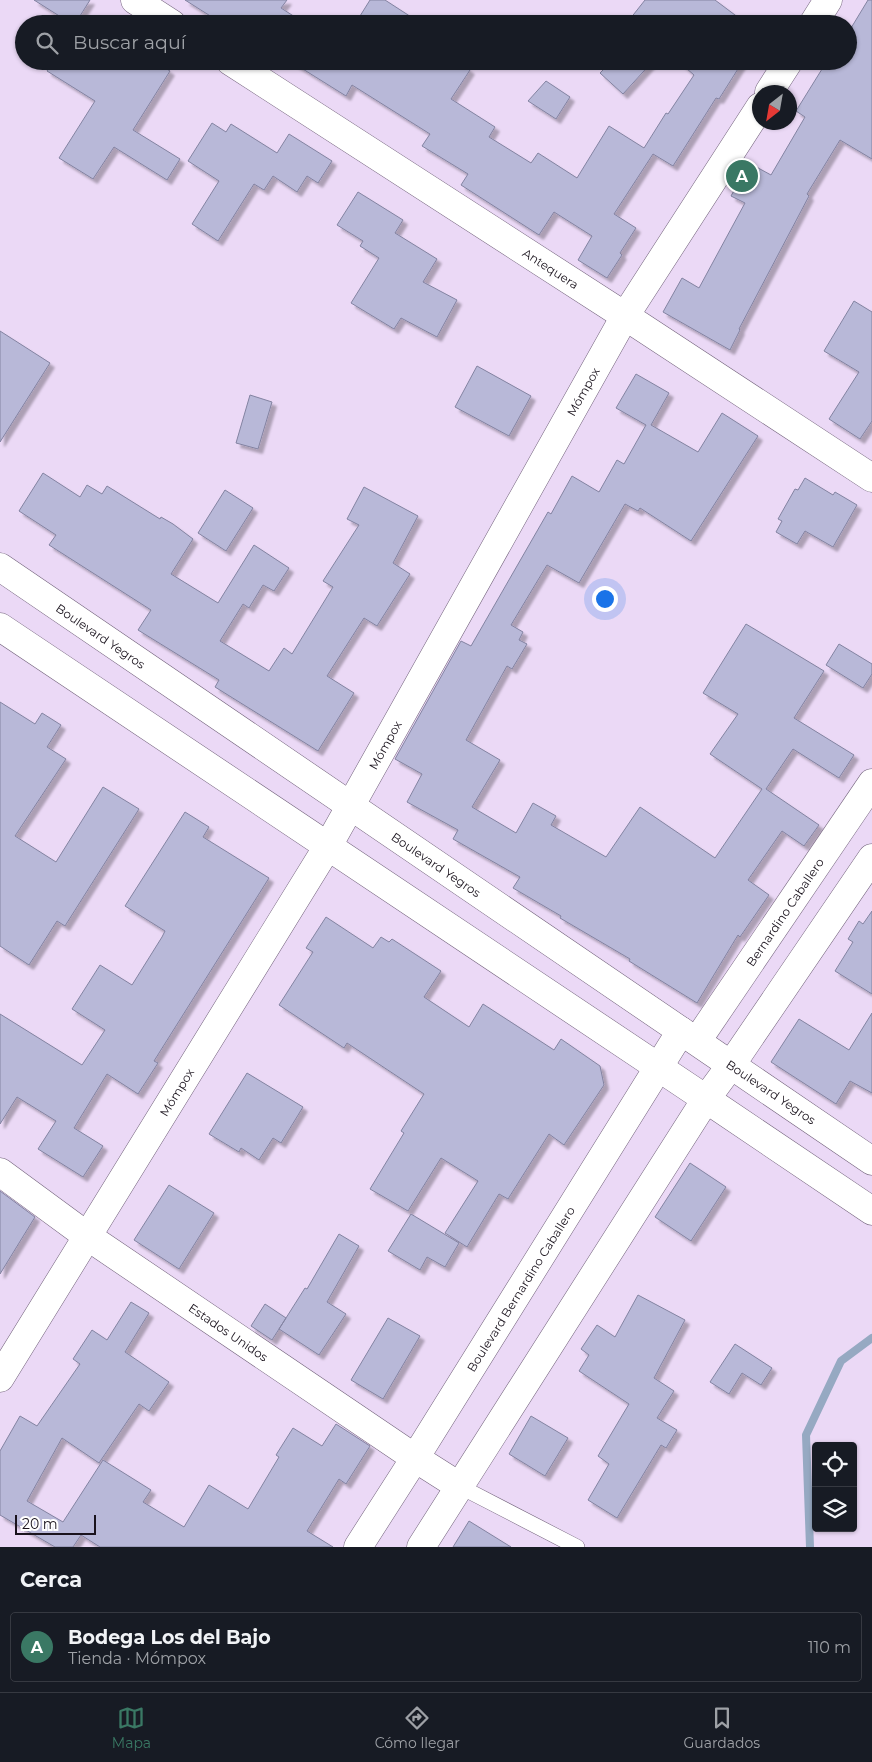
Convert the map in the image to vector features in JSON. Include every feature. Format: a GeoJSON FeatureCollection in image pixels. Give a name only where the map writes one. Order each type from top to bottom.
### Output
{"type":"FeatureCollection","features":[{"type":"Feature","properties":{"kind":"street"},"geometry":{"type":"LineString","coordinates":[[135,0],[158,15]]}},
{"type":"Feature","properties":{"kind":"street"},"geometry":{"type":"LineString","coordinates":[[819,15],[828,0]]}},
{"type":"Feature","properties":{"kind":"street","name":"Antequera"},"geometry":{"type":"LineString","coordinates":[[244,70],[872,478]]}},
{"type":"Feature","properties":{"kind":"street"},"geometry":{"type":"LineString","coordinates":[[773,85],[782,70]]}},
{"type":"Feature","properties":{"kind":"street","name":"Mómpox"},"geometry":{"type":"LineString","coordinates":[[0,1378],[352,806],[625,316],[752,118]]}},
{"type":"Feature","properties":{"kind":"street","name":"Boulevard Yegros"},"geometry":{"type":"LineString","coordinates":[[0,567],[872,1161]]}},
{"type":"Feature","properties":{"kind":"street"},"geometry":{"type":"LineString","coordinates":[[0,627],[872,1211]]}},
{"type":"Feature","properties":{"kind":"street","name":"Bernardino Caballero"},"geometry":{"type":"LineString","coordinates":[[689,1036],[872,783]]}},
{"type":"Feature","properties":{"kind":"street"},"geometry":{"type":"LineString","coordinates":[[421,1547],[706,1099],[872,858]]}},
{"type":"Feature","properties":{"kind":"street","name":"Boulevard Bernardino Caballero"},"geometry":{"type":"LineString","coordinates":[[358,1547],[658,1068],[689,1036]]}},
{"type":"Feature","properties":{"kind":"street","name":"Estados Unidos"},"geometry":{"type":"LineString","coordinates":[[0,1172],[87,1236],[459,1486]]}},
{"type":"Feature","properties":{"kind":"lane"},"geometry":{"type":"LineString","coordinates":[[459,1486],[577,1547]]}},
{"type":"Feature","properties":{"kind":"building"},"geometry":{"type":"Polygon","coordinates":[[[34,0],[90,0],[81,15],[58,15],[34,0]]]}},
{"type":"Feature","properties":{"kind":"building"},"geometry":{"type":"Polygon","coordinates":[[[185,0],[287,0],[281,8],[292,15],[209,15],[185,0]]]}},
{"type":"Feature","properties":{"kind":"building"},"geometry":{"type":"Polygon","coordinates":[[[370,0],[385,0],[408,15],[361,15],[370,0]]]}},
{"type":"Feature","properties":{"kind":"building"},"geometry":{"type":"Polygon","coordinates":[[[645,0],[715,0],[735,15],[633,15],[645,0]]]}},
{"type":"Feature","properties":{"kind":"building"},"geometry":{"type":"Polygon","coordinates":[[[868,0],[872,0],[872,159],[840,140],[807,194],[809,196],[739,329],[730,350],[663,312],[682,278],[699,288],[745,203],[731,196],[749,163],[771,175],[805,117],[797,112],[797,109],[821,70],[857,70],[857,18],[868,0]]]}},
{"type":"Feature","properties":{"kind":"building"},"geometry":{"type":"Polygon","coordinates":[[[304,70],[470,70],[451,99],[495,127],[489,137],[531,163],[538,153],[577,178],[609,126],[644,148],[666,113],[668,114],[694,75],[688,70],[737,70],[719,99],[716,98],[673,166],[653,154],[614,214],[636,228],[607,278],[578,260],[592,236],[554,212],[539,235],[461,185],[468,174],[422,146],[430,134],[352,85],[346,96],[304,70]]]}},
{"type":"Feature","properties":{"kind":"building"},"geometry":{"type":"Polygon","coordinates":[[[603,70],[645,70],[623,94],[600,73],[603,70]]]}},
{"type":"Feature","properties":{"kind":"building"},"geometry":{"type":"Polygon","coordinates":[[[47,71],[170,71],[133,130],[180,159],[167,180],[114,147],[93,179],[59,158],[95,101],[47,71]]]}},
{"type":"Feature","properties":{"kind":"building"},"geometry":{"type":"Polygon","coordinates":[[[546,81],[570,97],[556,119],[528,101],[546,81]]]}},
{"type":"Feature","properties":{"kind":"building"},"geometry":{"type":"Polygon","coordinates":[[[212,123],[226,132],[231,124],[277,153],[289,134],[332,161],[318,183],[307,176],[297,192],[273,176],[264,190],[254,184],[218,241],[192,224],[219,181],[188,161],[212,123]]]}},
{"type":"Feature","properties":{"kind":"building"},"geometry":{"type":"Polygon","coordinates":[[[358,192],[403,220],[395,233],[437,259],[423,282],[457,300],[437,337],[401,318],[394,329],[351,303],[379,258],[360,246],[363,241],[337,225],[358,192]]]}},
{"type":"Feature","properties":{"kind":"building"},"geometry":{"type":"Polygon","coordinates":[[[854,301],[872,312],[872,421],[860,439],[829,419],[859,372],[824,351],[854,301]]]}},
{"type":"Feature","properties":{"kind":"building"},"geometry":{"type":"Polygon","coordinates":[[[0,331],[50,363],[0,442],[0,331]]]}},
{"type":"Feature","properties":{"kind":"building"},"geometry":{"type":"Polygon","coordinates":[[[477,366],[531,396],[509,436],[455,407],[477,366]]]}},
{"type":"Feature","properties":{"kind":"building"},"geometry":{"type":"Polygon","coordinates":[[[636,374],[669,393],[651,425],[698,452],[722,413],[758,436],[691,541],[640,508],[638,511],[625,504],[579,583],[547,565],[511,625],[523,632],[519,640],[527,644],[512,669],[507,666],[466,740],[500,760],[472,807],[516,833],[533,803],[556,816],[551,825],[606,857],[640,807],[715,858],[762,789],[710,754],[738,714],[703,693],[746,624],[824,671],[794,718],[854,755],[839,778],[793,749],[766,789],[819,825],[804,846],[782,831],[748,880],[769,895],[740,937],[738,935],[697,1003],[629,961],[630,959],[513,888],[520,877],[453,839],[458,830],[407,802],[422,774],[395,759],[461,641],[471,646],[548,512],[551,514],[572,476],[599,492],[617,460],[624,464],[646,425],[616,408],[636,374]]]}},
{"type":"Feature","properties":{"kind":"building"},"geometry":{"type":"Polygon","coordinates":[[[250,395],[272,402],[258,449],[236,443],[250,395]]]}},
{"type":"Feature","properties":{"kind":"building"},"geometry":{"type":"Polygon","coordinates":[[[43,473],[80,497],[87,485],[102,494],[107,486],[160,519],[161,517],[173,524],[193,539],[171,574],[218,603],[254,545],[289,568],[274,591],[263,585],[249,608],[243,604],[220,641],[269,671],[284,648],[292,654],[333,587],[323,581],[359,525],[347,519],[364,487],[418,516],[393,563],[410,574],[377,626],[364,618],[327,676],[354,693],[318,751],[215,687],[219,680],[138,630],[151,610],[49,545],[56,535],[19,511],[43,473]]]}},
{"type":"Feature","properties":{"kind":"building"},"geometry":{"type":"Polygon","coordinates":[[[805,478],[833,495],[835,492],[857,505],[833,547],[805,531],[797,544],[776,532],[782,521],[778,519],[795,489],[798,490],[805,478]]]}},
{"type":"Feature","properties":{"kind":"building"},"geometry":{"type":"Polygon","coordinates":[[[225,490],[253,508],[226,551],[198,533],[225,490]]]}},
{"type":"Feature","properties":{"kind":"building"},"geometry":{"type":"Polygon","coordinates":[[[839,644],[872,664],[872,674],[863,688],[826,665],[839,644]]]}},
{"type":"Feature","properties":{"kind":"building"},"geometry":{"type":"Polygon","coordinates":[[[0,702],[35,724],[42,713],[61,725],[47,747],[66,759],[15,836],[56,862],[103,787],[139,809],[65,926],[57,921],[29,965],[0,946],[0,702]]]}},
{"type":"Feature","properties":{"kind":"building"},"geometry":{"type":"Polygon","coordinates":[[[185,812],[209,827],[203,837],[269,878],[154,1061],[158,1063],[138,1094],[107,1074],[74,1128],[103,1146],[83,1177],[38,1149],[56,1121],[17,1097],[0,1124],[0,1014],[82,1065],[105,1030],[72,1009],[100,965],[132,985],[162,937],[165,931],[125,906],[185,812]]]}},
{"type":"Feature","properties":{"kind":"building"},"geometry":{"type":"Polygon","coordinates":[[[872,911],[872,994],[835,971],[853,942],[848,939],[859,921],[863,924],[872,911]]]}},
{"type":"Feature","properties":{"kind":"building"},"geometry":{"type":"Polygon","coordinates":[[[326,917],[373,948],[381,937],[389,942],[392,939],[441,971],[424,997],[469,1027],[483,1004],[554,1050],[561,1039],[600,1066],[604,1085],[564,1145],[549,1134],[508,1199],[499,1194],[467,1247],[445,1233],[478,1181],[441,1158],[408,1211],[370,1189],[404,1133],[401,1131],[424,1094],[347,1043],[344,1048],[279,1005],[313,952],[306,948],[326,917]]]}},
{"type":"Feature","properties":{"kind":"building"},"geometry":{"type":"Polygon","coordinates":[[[872,1013],[872,1093],[850,1081],[836,1104],[771,1062],[799,1019],[849,1050],[872,1013]]]}},
{"type":"Feature","properties":{"kind":"building"},"geometry":{"type":"Polygon","coordinates":[[[247,1073],[303,1107],[281,1143],[273,1138],[259,1160],[241,1148],[239,1152],[209,1134],[247,1073]]]}},
{"type":"Feature","properties":{"kind":"building"},"geometry":{"type":"Polygon","coordinates":[[[690,1163],[726,1187],[691,1241],[655,1217],[690,1163]]]}},
{"type":"Feature","properties":{"kind":"building"},"geometry":{"type":"Polygon","coordinates":[[[169,1185],[214,1213],[179,1269],[134,1240],[169,1185]]]}},
{"type":"Feature","properties":{"kind":"building"},"geometry":{"type":"Polygon","coordinates":[[[0,1191],[35,1217],[0,1274],[0,1191]]]}},
{"type":"Feature","properties":{"kind":"building"},"geometry":{"type":"Polygon","coordinates":[[[411,1214],[459,1243],[445,1267],[427,1257],[420,1270],[388,1251],[411,1214]]]}},
{"type":"Feature","properties":{"kind":"building"},"geometry":{"type":"Polygon","coordinates":[[[339,1234],[359,1246],[327,1302],[346,1314],[319,1355],[279,1329],[305,1288],[307,1289],[339,1234]]]}},
{"type":"Feature","properties":{"kind":"building"},"geometry":{"type":"Polygon","coordinates":[[[638,1295],[685,1320],[654,1378],[674,1391],[657,1418],[677,1430],[666,1448],[661,1445],[617,1518],[588,1500],[609,1464],[598,1456],[629,1404],[579,1371],[589,1355],[581,1349],[597,1325],[615,1337],[638,1295]]]}},
{"type":"Feature","properties":{"kind":"building"},"geometry":{"type":"Polygon","coordinates":[[[131,1302],[149,1313],[125,1352],[169,1382],[149,1411],[139,1404],[99,1463],[62,1438],[27,1501],[63,1522],[103,1460],[151,1490],[143,1502],[184,1527],[209,1485],[248,1509],[279,1457],[276,1455],[293,1428],[322,1446],[336,1424],[370,1446],[346,1484],[339,1479],[307,1531],[333,1547],[100,1547],[81,1535],[73,1547],[55,1547],[0,1515],[0,1451],[20,1416],[37,1426],[80,1364],[73,1359],[92,1330],[107,1340],[131,1302]]]}},
{"type":"Feature","properties":{"kind":"building"},"geometry":{"type":"Polygon","coordinates":[[[265,1304],[286,1318],[272,1340],[251,1326],[265,1304]]]}},
{"type":"Feature","properties":{"kind":"building"},"geometry":{"type":"Polygon","coordinates":[[[388,1318],[420,1336],[383,1399],[351,1380],[388,1318]]]}},
{"type":"Feature","properties":{"kind":"building"},"geometry":{"type":"Polygon","coordinates":[[[735,1344],[772,1368],[761,1385],[742,1373],[729,1394],[710,1382],[735,1344]]]}},
{"type":"Feature","properties":{"kind":"building"},"geometry":{"type":"Polygon","coordinates":[[[531,1416],[568,1438],[545,1476],[509,1454],[531,1416]]]}},
{"type":"Feature","properties":{"kind":"building"},"geometry":{"type":"Polygon","coordinates":[[[469,1521],[511,1547],[453,1547],[469,1521]]]}},
{"type":"Feature","properties":{"kind":"waterway"},"geometry":{"type":"LineString","coordinates":[[810,1547],[806,1435],[841,1361],[872,1338]]}},
{"type":"Feature","properties":{"kind":"place","name":"Bodega Los del Bajo"},"geometry":{"type":"Point","coordinates":[742,176]}}]}
